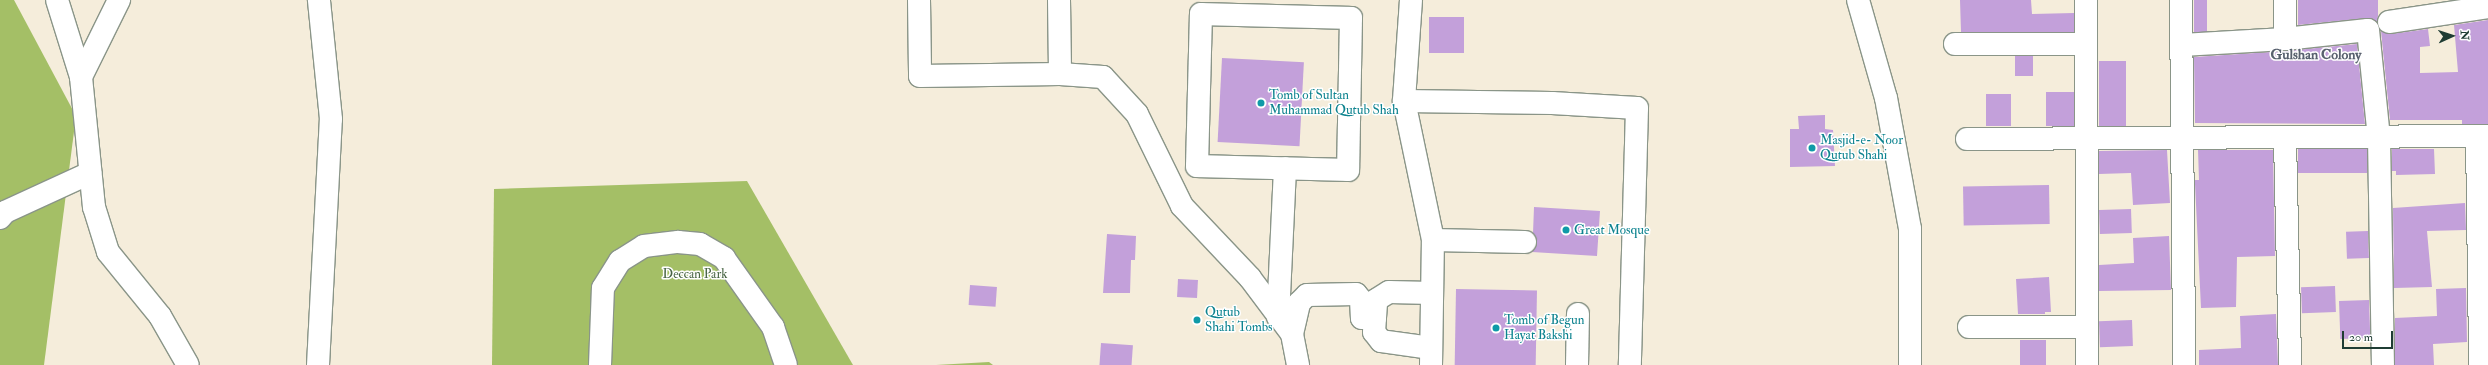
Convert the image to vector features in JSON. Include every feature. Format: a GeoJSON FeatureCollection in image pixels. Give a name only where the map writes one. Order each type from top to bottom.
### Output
{"type":"FeatureCollection","features":[{"type":"Feature","properties":{"kind":"street"},"geometry":{"type":"LineString","coordinates":[[57,0],[81,77],[94,207],[108,252],[160,316],[188,365]]}},
{"type":"Feature","properties":{"kind":"street"},"geometry":{"type":"LineString","coordinates":[[81,77],[119,0]]}},
{"type":"Feature","properties":{"kind":"street"},"geometry":{"type":"LineString","coordinates":[[318,365],[331,119],[319,0]]}},
{"type":"Feature","properties":{"kind":"street"},"geometry":{"type":"LineString","coordinates":[[919,0],[920,76],[1060,74],[1103,78],[1137,114],[1182,206],[1250,278],[1292,334]]}},
{"type":"Feature","properties":{"kind":"street"},"geometry":{"type":"LineString","coordinates":[[1059,0],[1060,74]]}},
{"type":"Feature","properties":{"kind":"street"},"geometry":{"type":"LineString","coordinates":[[1411,0],[1404,101],[1433,240],[1431,357],[1381,341],[1374,332],[1376,300],[1389,292],[1432,293]]}},
{"type":"Feature","properties":{"kind":"street"},"geometry":{"type":"LineString","coordinates":[[1858,0],[1886,98],[1910,228],[1910,365]]}},
{"type":"Feature","properties":{"kind":"street"},"geometry":{"type":"LineString","coordinates":[[2086,0],[2087,365]]}},
{"type":"Feature","properties":{"kind":"street"},"geometry":{"type":"LineString","coordinates":[[2181,0],[2184,365]]}},
{"type":"Feature","properties":{"kind":"street"},"geometry":{"type":"LineString","coordinates":[[2285,0],[2285,39]]}},
{"type":"Feature","properties":{"kind":"street"},"geometry":{"type":"LineString","coordinates":[[2389,22],[2482,5]]}},
{"type":"Feature","properties":{"kind":"street"},"geometry":{"type":"LineString","coordinates":[[1283,8],[1351,18],[1348,170],[1284,168],[1197,166],[1201,14],[1283,8]]}},
{"type":"Feature","properties":{"kind":"street"},"geometry":{"type":"LineString","coordinates":[[2182,45],[2285,39],[2368,30],[2379,138],[2382,365]]}},
{"type":"Feature","properties":{"kind":"street"},"geometry":{"type":"LineString","coordinates":[[1955,44],[2086,44]]}},
{"type":"Feature","properties":{"kind":"street"},"geometry":{"type":"LineString","coordinates":[[1404,101],[1552,103],[1637,108],[1630,365]]}},
{"type":"Feature","properties":{"kind":"street"},"geometry":{"type":"LineString","coordinates":[[1967,139],[2086,137],[2285,139],[2483,136],[2483,251],[2480,365]]}},
{"type":"Feature","properties":{"kind":"street"},"geometry":{"type":"LineString","coordinates":[[2285,139],[2290,365]]}},
{"type":"Feature","properties":{"kind":"street"},"geometry":{"type":"LineString","coordinates":[[1278,317],[1284,168]]}},
{"type":"Feature","properties":{"kind":"street"},"geometry":{"type":"LineString","coordinates":[[0,218],[5,212],[90,173]]}},
{"type":"Feature","properties":{"kind":"street"},"geometry":{"type":"LineString","coordinates":[[1433,240],[1525,242]]}},
{"type":"Feature","properties":{"kind":"street"},"geometry":{"type":"LineString","coordinates":[[600,365],[603,288],[620,261],[644,246],[678,242],[700,244],[724,258],[773,327],[786,365]]}},
{"type":"Feature","properties":{"kind":"street"},"geometry":{"type":"LineString","coordinates":[[1298,365],[1292,334],[1299,303],[1307,294],[1356,294],[1361,300],[1362,318],[1374,318]]}},
{"type":"Feature","properties":{"kind":"street"},"geometry":{"type":"LineString","coordinates":[[1577,365],[1578,314]]}},
{"type":"Feature","properties":{"kind":"street"},"geometry":{"type":"LineString","coordinates":[[1969,327],[2086,327]]}},
{"type":"Feature","properties":{"kind":"green space"},"geometry":{"type":"Polygon","coordinates":[[[0,0],[14,0],[76,116],[44,365],[0,365],[0,0]]]}},
{"type":"Feature","properties":{"kind":"green space","name":"Deccan Park"},"geometry":{"type":"Polygon","coordinates":[[[747,181],[853,365],[492,365],[494,189],[747,181]]]}},
{"type":"Feature","properties":{"kind":"green space"},"geometry":{"type":"Polygon","coordinates":[[[989,362],[993,365],[936,365],[989,362]]]}},
{"type":"Feature","properties":{"kind":"building"},"geometry":{"type":"Polygon","coordinates":[[[1960,0],[2031,0],[2032,14],[2074,13],[2074,32],[1961,32],[1960,0]]]}},
{"type":"Feature","properties":{"kind":"building"},"geometry":{"type":"Polygon","coordinates":[[[2194,0],[2207,0],[2207,32],[2194,32],[2194,0]]]}},
{"type":"Feature","properties":{"kind":"building"},"geometry":{"type":"Polygon","coordinates":[[[2298,0],[2378,0],[2377,22],[2367,18],[2298,25],[2298,0]]]}},
{"type":"Feature","properties":{"kind":"building"},"geometry":{"type":"Polygon","coordinates":[[[1429,17],[1464,17],[1464,53],[1429,53],[1429,17]]]}},
{"type":"Feature","properties":{"kind":"building"},"geometry":{"type":"Polygon","coordinates":[[[2488,20],[2488,124],[2462,124],[2462,120],[2390,120],[2381,31],[2391,34],[2428,29],[2430,46],[2420,47],[2420,73],[2458,72],[2454,25],[2488,20]]]}},
{"type":"Feature","properties":{"kind":"building"},"geometry":{"type":"Polygon","coordinates":[[[2357,44],[2365,124],[2195,123],[2194,57],[2286,51],[2357,44]]]}},
{"type":"Feature","properties":{"kind":"building"},"geometry":{"type":"Polygon","coordinates":[[[2015,56],[2033,56],[2033,76],[2015,76],[2015,56]]]}},
{"type":"Feature","properties":{"kind":"building","name":"Tomb of Sultan Muhammad Qutub Shah"},"geometry":{"type":"Polygon","coordinates":[[[1222,58],[1304,62],[1299,146],[1218,142],[1222,58]]]}},
{"type":"Feature","properties":{"kind":"building"},"geometry":{"type":"Polygon","coordinates":[[[2099,61],[2126,61],[2126,126],[2099,126],[2099,61]]]}},
{"type":"Feature","properties":{"kind":"building"},"geometry":{"type":"Polygon","coordinates":[[[2046,92],[2074,92],[2074,126],[2046,126],[2046,92]]]}},
{"type":"Feature","properties":{"kind":"building"},"geometry":{"type":"Polygon","coordinates":[[[1986,94],[2011,94],[2011,126],[1986,126],[1986,94]]]}},
{"type":"Feature","properties":{"kind":"building","name":"Masjid-e- Noor Qutub Shahi"},"geometry":{"type":"Polygon","coordinates":[[[1825,115],[1825,129],[1833,130],[1835,166],[1790,167],[1790,129],[1799,129],[1798,116],[1825,115]]]}},
{"type":"Feature","properties":{"kind":"building"},"geometry":{"type":"Polygon","coordinates":[[[2298,149],[2367,149],[2367,173],[2298,173],[2298,149]]]}},
{"type":"Feature","properties":{"kind":"building"},"geometry":{"type":"Polygon","coordinates":[[[2392,149],[2434,149],[2435,174],[2396,175],[2396,171],[2392,171],[2392,149]]]}},
{"type":"Feature","properties":{"kind":"building"},"geometry":{"type":"Polygon","coordinates":[[[2167,150],[2170,203],[2133,205],[2131,173],[2099,174],[2099,151],[2167,150]]]}},
{"type":"Feature","properties":{"kind":"building"},"geometry":{"type":"Polygon","coordinates":[[[2198,150],[2273,150],[2275,256],[2237,257],[2236,307],[2201,308],[2195,184],[2195,180],[2199,180],[2198,150]]]}},
{"type":"Feature","properties":{"kind":"building"},"geometry":{"type":"Polygon","coordinates":[[[2049,185],[2050,224],[1964,225],[1963,187],[2049,185]]]}},
{"type":"Feature","properties":{"kind":"building"},"geometry":{"type":"Polygon","coordinates":[[[2465,203],[2466,230],[2427,231],[2432,287],[2394,288],[2393,208],[2465,203]]]}},
{"type":"Feature","properties":{"kind":"building","name":"Great Mosque"},"geometry":{"type":"Polygon","coordinates":[[[1534,207],[1600,211],[1597,256],[1532,252],[1537,243],[1533,233],[1534,207]]]}},
{"type":"Feature","properties":{"kind":"building"},"geometry":{"type":"Polygon","coordinates":[[[2131,209],[2132,233],[2100,234],[2099,210],[2131,209]]]}},
{"type":"Feature","properties":{"kind":"building"},"geometry":{"type":"Polygon","coordinates":[[[2368,231],[2369,258],[2347,259],[2346,232],[2368,231]]]}},
{"type":"Feature","properties":{"kind":"building"},"geometry":{"type":"Polygon","coordinates":[[[1107,234],[1136,236],[1135,260],[1131,260],[1130,293],[1103,293],[1107,234]]]}},
{"type":"Feature","properties":{"kind":"building"},"geometry":{"type":"Polygon","coordinates":[[[2169,236],[2171,290],[2099,291],[2099,265],[2134,263],[2133,238],[2169,236]]]}},
{"type":"Feature","properties":{"kind":"building"},"geometry":{"type":"Polygon","coordinates":[[[2049,277],[2051,312],[2045,312],[2045,314],[2018,314],[2016,279],[2049,277]]]}},
{"type":"Feature","properties":{"kind":"building"},"geometry":{"type":"Polygon","coordinates":[[[1178,279],[1198,280],[1197,298],[1177,297],[1178,279]]]}},
{"type":"Feature","properties":{"kind":"building"},"geometry":{"type":"Polygon","coordinates":[[[970,285],[997,287],[996,307],[969,305],[970,285]]]}},
{"type":"Feature","properties":{"kind":"building"},"geometry":{"type":"Polygon","coordinates":[[[2335,286],[2336,312],[2302,313],[2301,287],[2335,286]]]}},
{"type":"Feature","properties":{"kind":"building"},"geometry":{"type":"Polygon","coordinates":[[[2466,288],[2467,342],[2433,344],[2434,365],[2395,365],[2395,318],[2437,316],[2436,289],[2466,288]]]}},
{"type":"Feature","properties":{"kind":"building","name":"Tomb of Begun Hayat Bakshi"},"geometry":{"type":"Polygon","coordinates":[[[1456,289],[1537,290],[1536,365],[1455,365],[1456,289]]]}},
{"type":"Feature","properties":{"kind":"building"},"geometry":{"type":"Polygon","coordinates":[[[2369,300],[2370,338],[2340,339],[2339,301],[2369,300]]]}},
{"type":"Feature","properties":{"kind":"building"},"geometry":{"type":"Polygon","coordinates":[[[2276,314],[2278,365],[2199,365],[2199,350],[2241,348],[2240,316],[2276,314]]]}},
{"type":"Feature","properties":{"kind":"building"},"geometry":{"type":"Polygon","coordinates":[[[2132,320],[2133,346],[2100,347],[2099,321],[2132,320]]]}},
{"type":"Feature","properties":{"kind":"building"},"geometry":{"type":"Polygon","coordinates":[[[2020,340],[2046,340],[2046,365],[2020,365],[2020,340]]]}},
{"type":"Feature","properties":{"kind":"building"},"geometry":{"type":"Polygon","coordinates":[[[1101,343],[1133,345],[1132,365],[1099,365],[1101,343]]]}},
{"type":"Feature","properties":{"kind":"place","name":"Tomb of Sultan Muhammad Qutub Shah"},"geometry":{"type":"Point","coordinates":[1261,103]}},
{"type":"Feature","properties":{"kind":"place","name":"Masjid-e- Noor Qutub Shahi"},"geometry":{"type":"Point","coordinates":[1812,148]}},
{"type":"Feature","properties":{"kind":"place","name":"Great Mosque"},"geometry":{"type":"Point","coordinates":[1566,230]}},
{"type":"Feature","properties":{"kind":"place","name":"Qutub Shahi Tombs"},"geometry":{"type":"Point","coordinates":[1197,320]}},
{"type":"Feature","properties":{"kind":"place","name":"Tomb of Begun Hayat Bakshi"},"geometry":{"type":"Point","coordinates":[1496,328]}},
{"type":"Feature","properties":{"kind":"district","name":"Gulshan Colony"},"geometry":{"type":"Point","coordinates":[2316,55]}}]}
